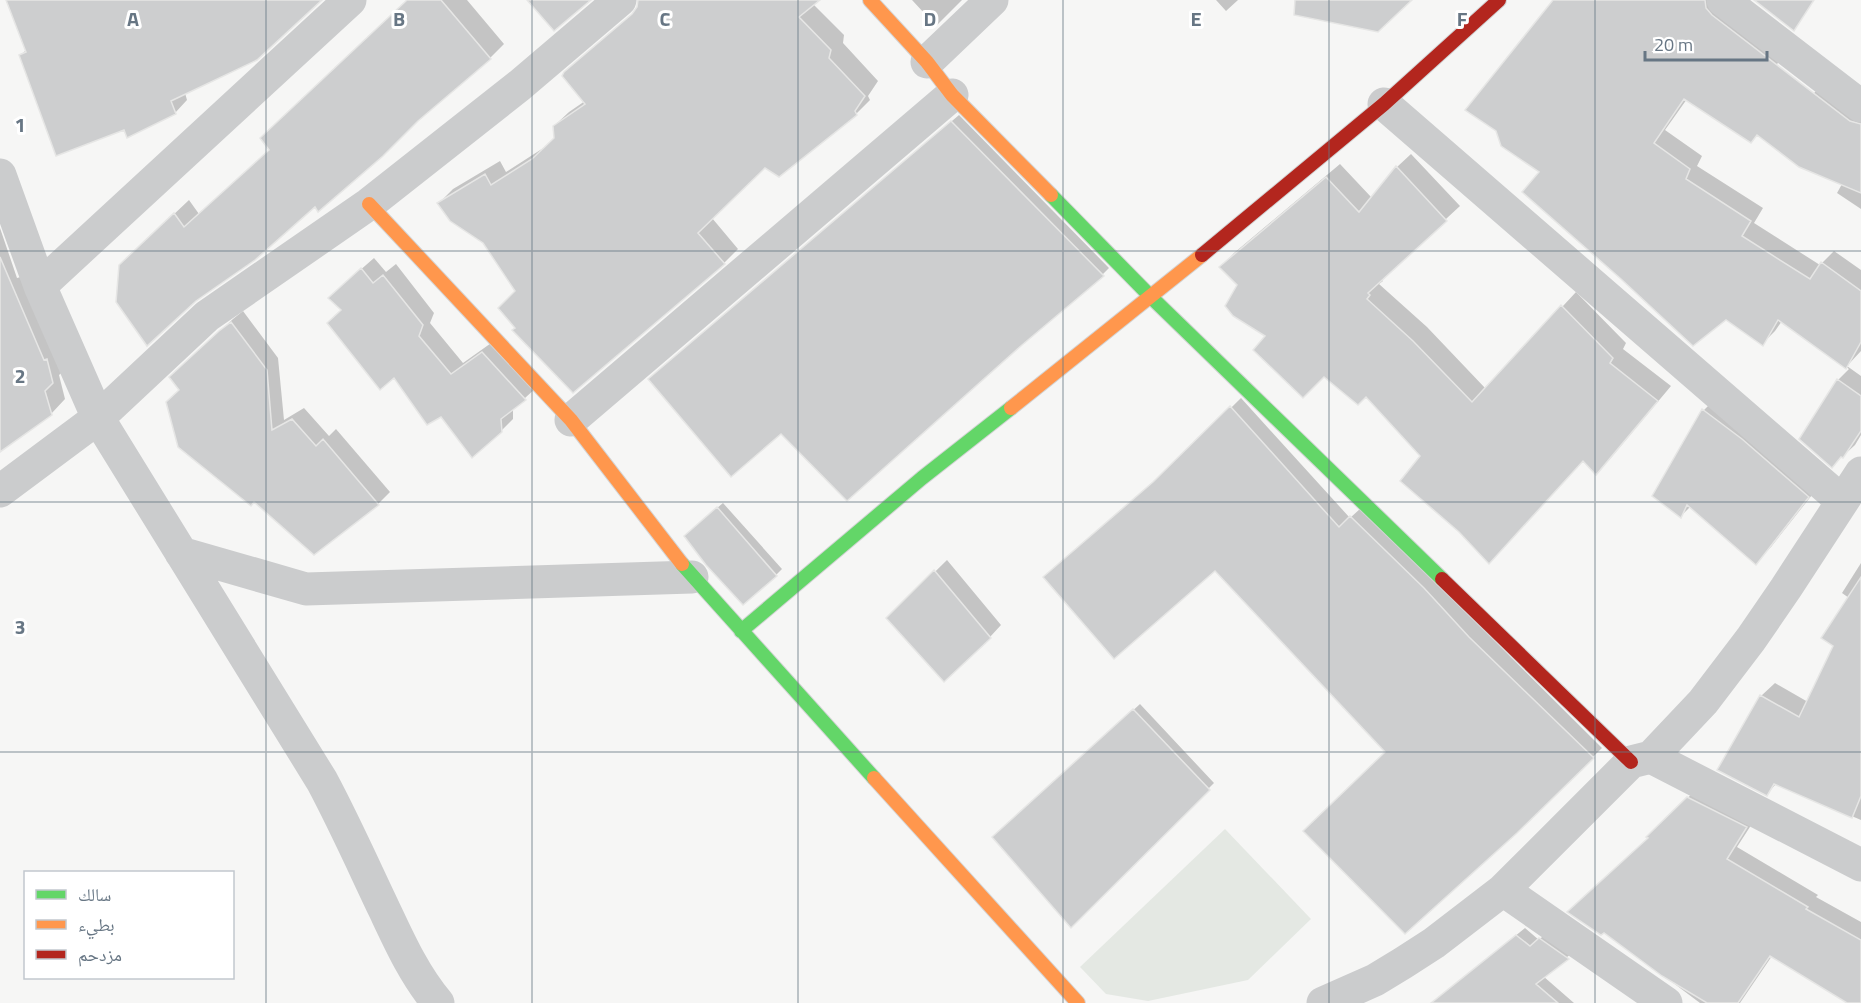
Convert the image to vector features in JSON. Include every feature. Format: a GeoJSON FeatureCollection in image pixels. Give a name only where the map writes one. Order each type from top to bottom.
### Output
{"type":"FeatureCollection","features":[{"type":"Feature","properties":{"kind":"street"},"geometry":{"type":"LineString","coordinates":[[40,286],[351,0]]}},
{"type":"Feature","properties":{"kind":"street"},"geometry":{"type":"LineString","coordinates":[[0,491],[98,418],[207,316],[369,204],[520,85],[620,0]]}},
{"type":"Feature","properties":{"kind":"street"},"geometry":{"type":"LineString","coordinates":[[870,0],[927,62],[952,95],[1150,297],[1641,760],[1861,865]]}},
{"type":"Feature","properties":{"kind":"street"},"geometry":{"type":"LineString","coordinates":[[927,62],[992,0]]}},
{"type":"Feature","properties":{"kind":"street"},"geometry":{"type":"LineString","coordinates":[[741,631],[922,478],[1150,297],[1384,104],[1499,0]]}},
{"type":"Feature","properties":{"kind":"street"},"geometry":{"type":"LineString","coordinates":[[1723,0],[1861,106]]}},
{"type":"Feature","properties":{"kind":"street"},"geometry":{"type":"LineString","coordinates":[[571,420],[952,95]]}},
{"type":"Feature","properties":{"kind":"street"},"geometry":{"type":"LineString","coordinates":[[1384,104],[1842,501]]}},
{"type":"Feature","properties":{"kind":"street"},"geometry":{"type":"LineString","coordinates":[[0,175],[40,286],[98,418],[322,781],[408,958],[438,1003]]}},
{"type":"Feature","properties":{"kind":"street"},"geometry":{"type":"LineString","coordinates":[[369,204],[571,420],[692,577],[1078,1003]]}},
{"type":"Feature","properties":{"kind":"street"},"geometry":{"type":"LineString","coordinates":[[1323,1003],[1394,969],[1434,943],[1503,890],[1703,702],[1751,639],[1861,473]]}},
{"type":"Feature","properties":{"kind":"street"},"geometry":{"type":"LineString","coordinates":[[181,553],[306,589],[692,577]]}},
{"type":"Feature","properties":{"kind":"street"},"geometry":{"type":"LineString","coordinates":[[1503,890],[1666,1003]]}},
{"type":"Feature","properties":{"kind":"shaded area"},"geometry":{"type":"Polygon","coordinates":[[[1225,829],[1311,919],[1248,980],[1148,1001],[1106,994],[1080,967],[1225,829]]]}},
{"type":"Feature","properties":{"kind":"building"},"geometry":{"type":"Polygon","coordinates":[[[6,0],[322,0],[257,60],[171,101],[176,114],[127,138],[124,130],[56,156],[19,55],[26,52],[6,0]]]}},
{"type":"Feature","properties":{"kind":"building"},"geometry":{"type":"Polygon","coordinates":[[[407,0],[441,0],[491,59],[418,121],[383,156],[318,212],[315,207],[255,260],[196,301],[147,346],[116,302],[119,265],[174,213],[184,227],[269,150],[260,138],[407,0]]]}},
{"type":"Feature","properties":{"kind":"building"},"geometry":{"type":"Polygon","coordinates":[[[527,0],[591,0],[554,31],[527,0]]]}},
{"type":"Feature","properties":{"kind":"building"},"geometry":{"type":"Polygon","coordinates":[[[638,0],[820,0],[799,17],[831,50],[829,58],[865,96],[855,111],[857,115],[779,177],[765,168],[698,233],[725,264],[573,393],[512,330],[515,328],[498,308],[515,291],[483,243],[450,221],[437,203],[485,174],[491,185],[532,159],[554,138],[553,126],[585,104],[562,76],[564,72],[632,14],[637,7],[638,0]]]}},
{"type":"Feature","properties":{"kind":"building"},"geometry":{"type":"Polygon","coordinates":[[[1295,0],[1412,0],[1378,32],[1294,15],[1295,0]]]}},
{"type":"Feature","properties":{"kind":"building"},"geometry":{"type":"Polygon","coordinates":[[[1553,0],[1705,0],[1706,8],[1712,15],[1850,121],[1861,124],[1861,193],[1799,167],[1757,135],[1751,143],[1684,99],[1654,143],[1690,169],[1686,179],[1751,221],[1742,236],[1810,279],[1821,262],[1861,291],[1861,342],[1846,369],[1778,320],[1763,346],[1726,320],[1693,346],[1522,192],[1539,172],[1501,146],[1496,131],[1465,110],[1553,0]]]}},
{"type":"Feature","properties":{"kind":"building"},"geometry":{"type":"Polygon","coordinates":[[[1754,0],[1814,0],[1794,31],[1754,0]]]}},
{"type":"Feature","properties":{"kind":"building"},"geometry":{"type":"Polygon","coordinates":[[[951,121],[1104,276],[1022,345],[847,501],[781,434],[731,477],[648,379],[951,121]]]}},
{"type":"Feature","properties":{"kind":"building"},"geometry":{"type":"Polygon","coordinates":[[[1396,166],[1447,221],[1368,293],[1370,295],[1367,299],[1413,341],[1472,402],[1561,305],[1613,358],[1610,363],[1658,401],[1596,475],[1583,461],[1489,564],[1459,532],[1400,481],[1420,456],[1366,397],[1358,405],[1324,377],[1303,398],[1253,350],[1265,336],[1233,316],[1225,306],[1237,285],[1219,267],[1326,177],[1359,212],[1396,166]]]}},
{"type":"Feature","properties":{"kind":"building"},"geometry":{"type":"Polygon","coordinates":[[[0,257],[44,360],[47,359],[53,383],[45,391],[52,415],[0,452],[0,257]]]}},
{"type":"Feature","properties":{"kind":"building"},"geometry":{"type":"Polygon","coordinates":[[[361,268],[373,283],[383,275],[423,325],[419,336],[451,374],[482,352],[526,400],[501,419],[502,432],[472,458],[441,417],[427,425],[394,378],[380,390],[327,323],[341,310],[328,298],[361,268]]]}},
{"type":"Feature","properties":{"kind":"building"},"geometry":{"type":"Polygon","coordinates":[[[231,322],[267,370],[272,430],[292,419],[316,446],[323,439],[379,505],[314,555],[254,502],[251,506],[178,447],[166,402],[179,390],[169,377],[231,322]]]}},
{"type":"Feature","properties":{"kind":"building"},"geometry":{"type":"Polygon","coordinates":[[[1837,379],[1861,396],[1861,431],[1843,458],[1841,457],[1832,468],[1799,439],[1837,379]]]}},
{"type":"Feature","properties":{"kind":"building"},"geometry":{"type":"Polygon","coordinates":[[[1230,406],[1339,527],[1350,516],[1424,588],[1469,637],[1594,758],[1517,833],[1405,934],[1303,831],[1385,752],[1215,571],[1114,659],[1043,577],[1153,482],[1230,406]]]}},
{"type":"Feature","properties":{"kind":"building"},"geometry":{"type":"Polygon","coordinates":[[[1702,409],[1742,439],[1809,497],[1756,565],[1687,505],[1681,518],[1652,496],[1702,409]]]}},
{"type":"Feature","properties":{"kind":"building"},"geometry":{"type":"Polygon","coordinates":[[[717,507],[777,576],[743,605],[706,565],[684,536],[717,507]]]}},
{"type":"Feature","properties":{"kind":"building"},"geometry":{"type":"Polygon","coordinates":[[[934,570],[991,638],[944,682],[886,618],[934,570]]]}},
{"type":"Feature","properties":{"kind":"building"},"geometry":{"type":"Polygon","coordinates":[[[1861,577],[1861,796],[1852,818],[1774,784],[1767,796],[1717,770],[1760,695],[1799,717],[1833,646],[1821,638],[1861,577]]]}},
{"type":"Feature","properties":{"kind":"building"},"geometry":{"type":"Polygon","coordinates":[[[1133,709],[1210,790],[1071,928],[992,837],[1133,709]]]}},
{"type":"Feature","properties":{"kind":"building"},"geometry":{"type":"Polygon","coordinates":[[[1687,797],[1747,827],[1727,859],[1808,907],[1806,909],[1861,940],[1861,1003],[1847,1003],[1770,956],[1738,1003],[1707,1003],[1662,976],[1604,933],[1601,935],[1567,912],[1648,838],[1646,837],[1687,797]]]}},
{"type":"Feature","properties":{"kind":"building"},"geometry":{"type":"Polygon","coordinates":[[[1516,935],[1530,946],[1539,938],[1569,959],[1536,984],[1558,1003],[1431,1003],[1516,935]]]}},
{"type":"Feature","properties":{"kind":"traffic: fast"},"geometry":{"type":"LineString","coordinates":[[1051,195],[1151,297],[1442,579]]}},
{"type":"Feature","properties":{"kind":"traffic: fast"},"geometry":{"type":"LineString","coordinates":[[741,631],[922,478],[1011,408]]}},
{"type":"Feature","properties":{"kind":"traffic: fast"},"geometry":{"type":"LineString","coordinates":[[682,564],[874,778]]}},
{"type":"Feature","properties":{"kind":"traffic: slow"},"geometry":{"type":"LineString","coordinates":[[870,0],[927,62],[952,95],[1051,195]]}},
{"type":"Feature","properties":{"kind":"traffic: slow"},"geometry":{"type":"LineString","coordinates":[[369,204],[571,420],[682,564]]}},
{"type":"Feature","properties":{"kind":"traffic: slow"},"geometry":{"type":"LineString","coordinates":[[1011,408],[1202,255]]}},
{"type":"Feature","properties":{"kind":"traffic: slow"},"geometry":{"type":"LineString","coordinates":[[874,778],[1078,1003]]}},
{"type":"Feature","properties":{"kind":"traffic: jam"},"geometry":{"type":"LineString","coordinates":[[1202,255],[1384,104],[1499,0]]}},
{"type":"Feature","properties":{"kind":"traffic: jam"},"geometry":{"type":"LineString","coordinates":[[1442,579],[1631,762]]}}]}
